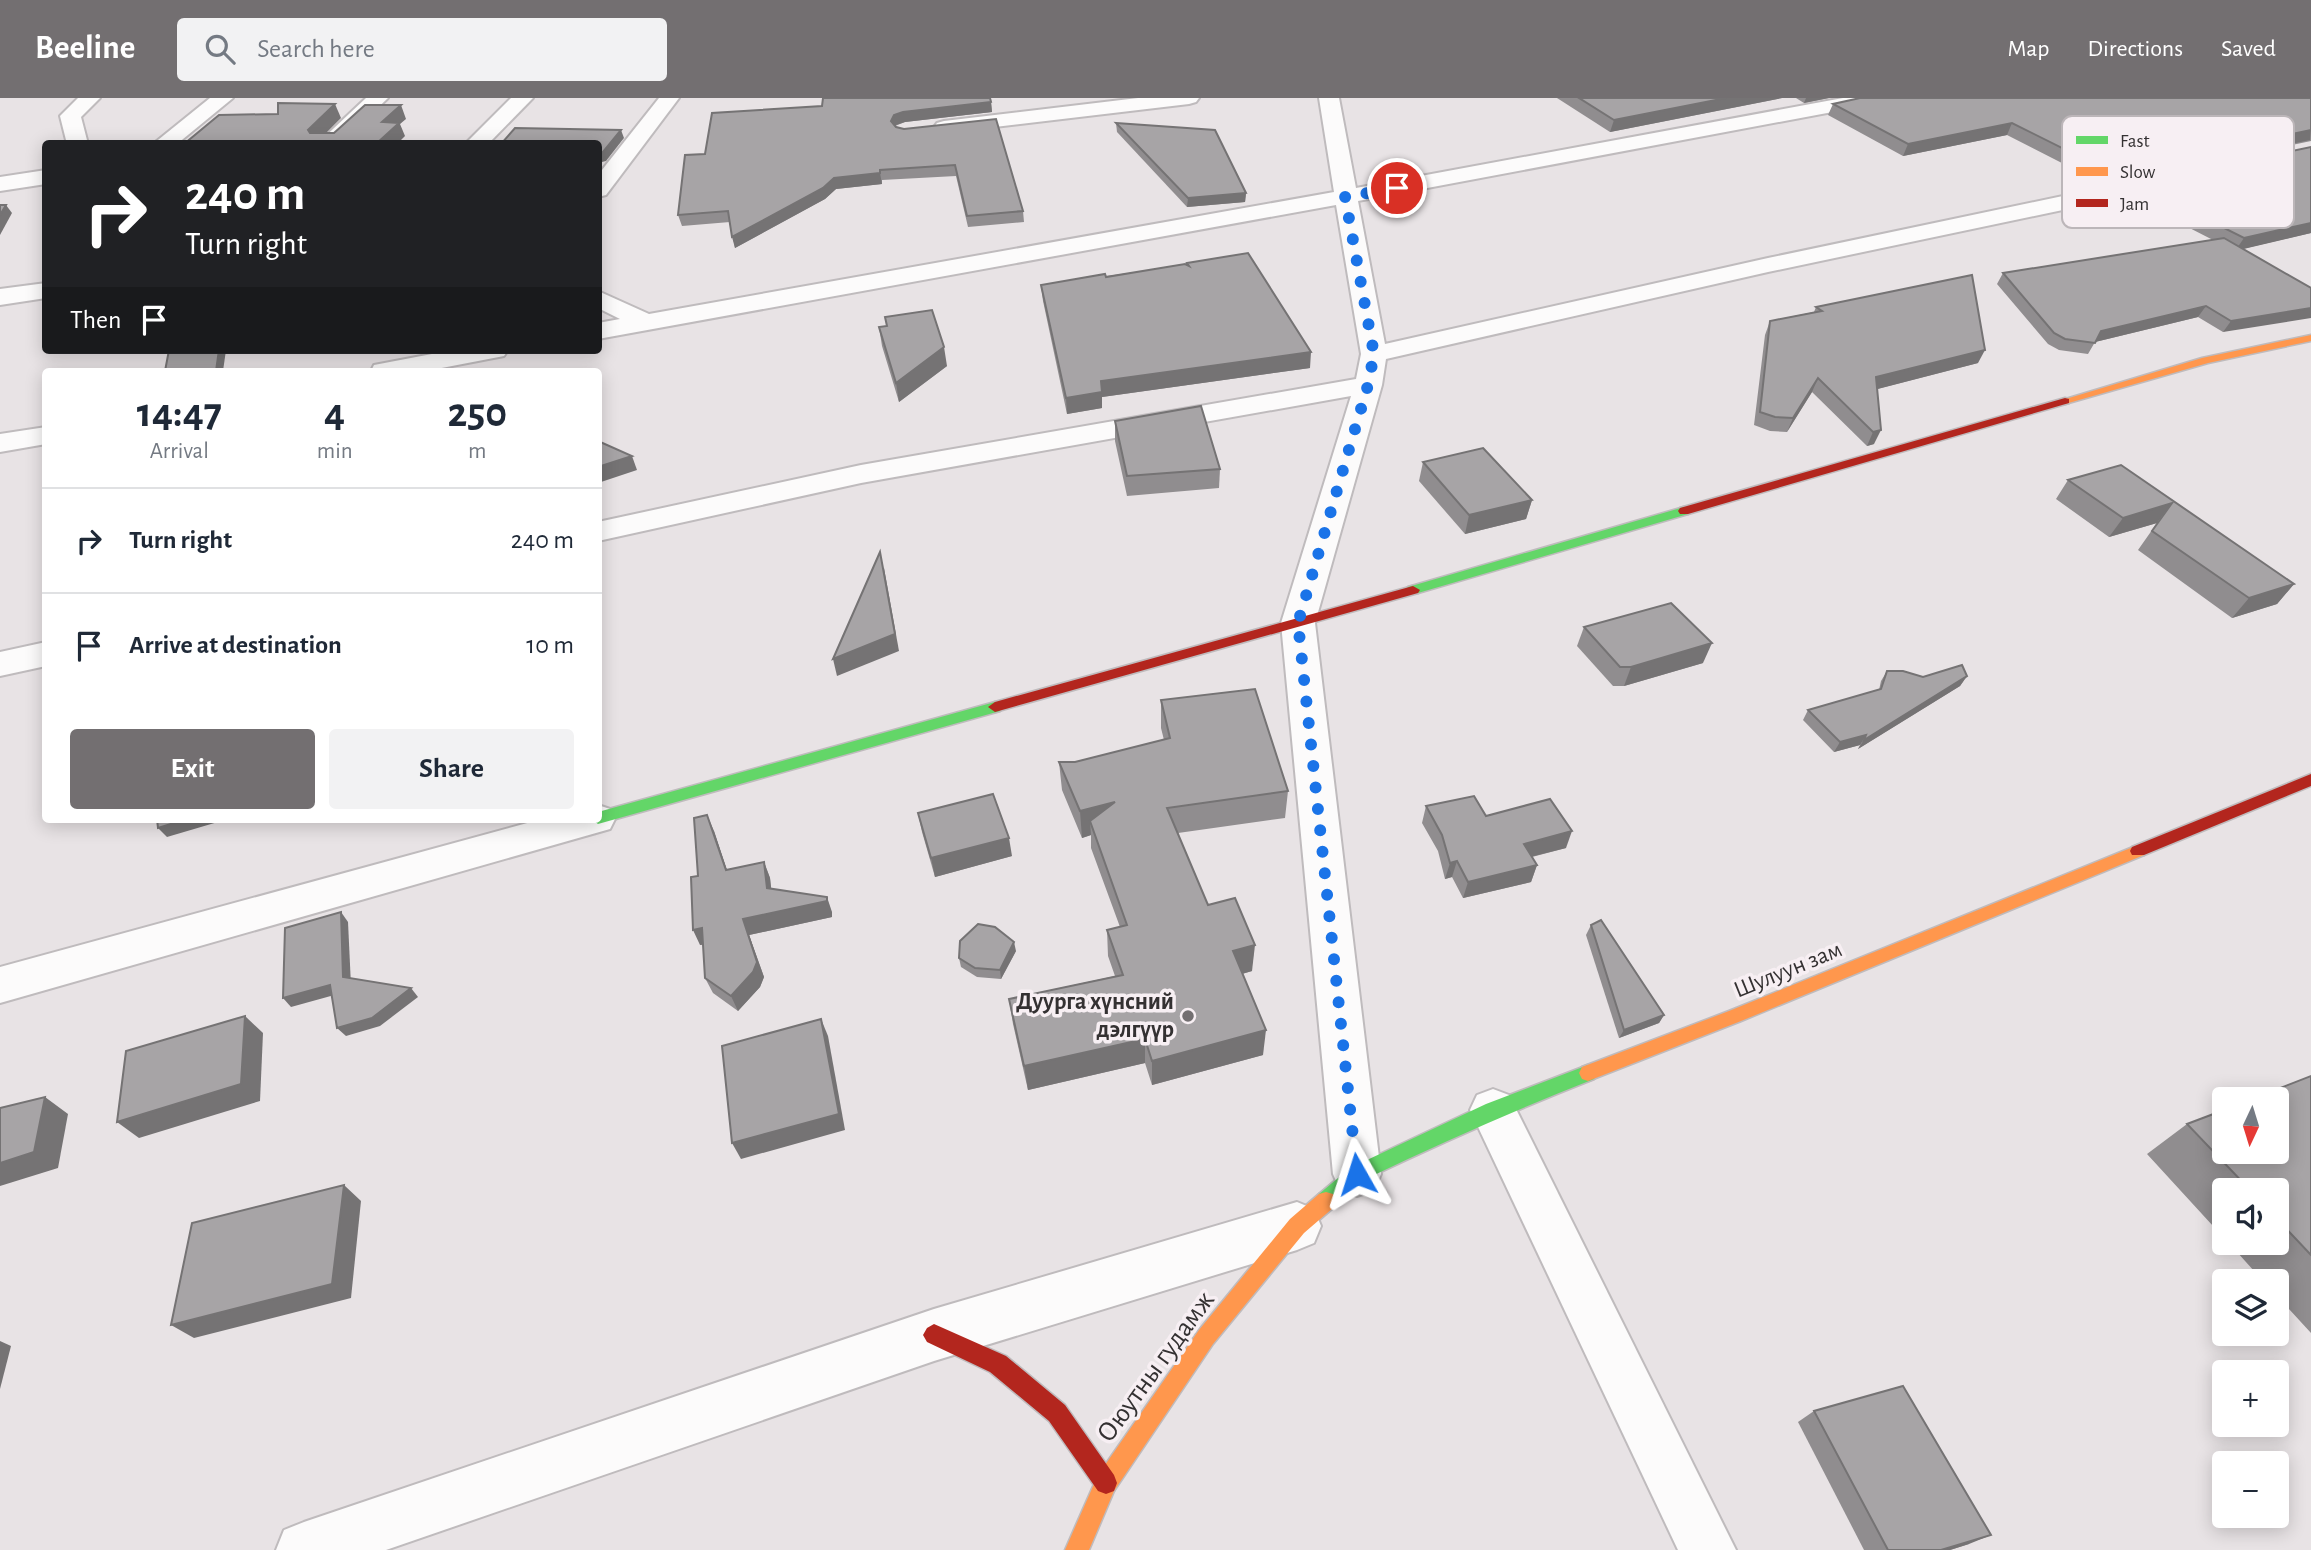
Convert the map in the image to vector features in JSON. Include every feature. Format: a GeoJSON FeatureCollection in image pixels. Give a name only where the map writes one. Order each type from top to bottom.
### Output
{"type":"FeatureCollection","features":[{"type":"Feature","properties":{"kind":"street"},"geometry":{"type":"LineString","coordinates":[[77,140],[70,116],[90,98]]}},
{"type":"Feature","properties":{"kind":"street"},"geometry":{"type":"LineString","coordinates":[[168,140],[223,98]]}},
{"type":"Feature","properties":{"kind":"street"},"geometry":{"type":"LineString","coordinates":[[331,140],[378,98]]}},
{"type":"Feature","properties":{"kind":"street"},"geometry":{"type":"LineString","coordinates":[[479,140],[523,98]]}},
{"type":"Feature","properties":{"kind":"street"},"geometry":{"type":"LineString","coordinates":[[602,185],[669,98]]}},
{"type":"Feature","properties":{"kind":"street"},"geometry":{"type":"LineString","coordinates":[[918,130],[1189,98]]}},
{"type":"Feature","properties":{"kind":"street"},"geometry":{"type":"LineString","coordinates":[[1329,98],[1371,370],[1298,623],[1357,1174]]}},
{"type":"Feature","properties":{"kind":"street"},"geometry":{"type":"LineString","coordinates":[[602,330],[1345,197],[1875,98]]}},
{"type":"Feature","properties":{"kind":"street"},"geometry":{"type":"LineString","coordinates":[[0,184],[42,178]]}},
{"type":"Feature","properties":{"kind":"street"},"geometry":{"type":"LineString","coordinates":[[602,531],[862,474],[1371,370],[1768,265],[2062,203]]}},
{"type":"Feature","properties":{"kind":"street"},"geometry":{"type":"LineString","coordinates":[[0,297],[42,291]]}},
{"type":"Feature","properties":{"kind":"street"},"geometry":{"type":"LineString","coordinates":[[602,300],[645,322]]}},
{"type":"Feature","properties":{"kind":"street"},"geometry":{"type":"LineString","coordinates":[[602,818],[1298,623],[2206,360],[2311,338]]}},
{"type":"Feature","properties":{"kind":"street"},"geometry":{"type":"LineString","coordinates":[[400,368],[474,354]]}},
{"type":"Feature","properties":{"kind":"street"},"geometry":{"type":"LineString","coordinates":[[0,443],[42,436]]}},
{"type":"Feature","properties":{"kind":"street"},"geometry":{"type":"LineString","coordinates":[[0,664],[42,655]]}},
{"type":"Feature","properties":{"kind":"street","name":"Шулуун зам"},"geometry":{"type":"LineString","coordinates":[[1297,1226],[1357,1174],[1493,1110],[1735,1016],[2311,780]]}},
{"type":"Feature","properties":{"kind":"street"},"geometry":{"type":"LineString","coordinates":[[0,985],[583,823]]}},
{"type":"Feature","properties":{"kind":"street"},"geometry":{"type":"LineString","coordinates":[[1493,1110],[1708,1550]]}},
{"type":"Feature","properties":{"kind":"street"},"geometry":{"type":"LineString","coordinates":[[304,1550],[934,1335],[1297,1226]]}},
{"type":"Feature","properties":{"kind":"street","name":"Оюутны гудамж"},"geometry":{"type":"LineString","coordinates":[[1077,1550],[1106,1483],[1206,1337],[1297,1226]]}},
{"type":"Feature","properties":{"kind":"street"},"geometry":{"type":"LineString","coordinates":[[934,1335],[998,1364],[1057,1413],[1106,1483]]}},
{"type":"Feature","properties":{"kind":"building"},"geometry":{"type":"Polygon","coordinates":[[[823,98],[990,98],[991,102],[903,112],[894,115],[891,121],[896,127],[904,129],[996,119],[1023,211],[967,216],[955,165],[880,170],[880,173],[834,178],[823,188],[732,237],[728,211],[678,215],[685,155],[705,154],[712,113],[822,106],[823,98]]]}},
{"type":"Feature","properties":{"kind":"building"},"geometry":{"type":"Polygon","coordinates":[[[1579,98],[1726,98],[1614,120],[1579,98]]]}},
{"type":"Feature","properties":{"kind":"building"},"geometry":{"type":"Polygon","coordinates":[[[1860,98],[2311,98],[2311,130],[2294,134],[2294,116],[2062,116],[2062,148],[2012,123],[1908,144],[1833,104],[1860,98]]]}},
{"type":"Feature","properties":{"kind":"building"},"geometry":{"type":"Polygon","coordinates":[[[278,103],[335,104],[308,130],[310,133],[334,133],[365,105],[401,105],[382,122],[399,123],[380,140],[189,140],[219,115],[278,114],[278,103]]]}},
{"type":"Feature","properties":{"kind":"building"},"geometry":{"type":"Polygon","coordinates":[[[1116,123],[1215,130],[1246,193],[1188,198],[1116,123]]]}},
{"type":"Feature","properties":{"kind":"building"},"geometry":{"type":"Polygon","coordinates":[[[515,128],[621,130],[602,152],[602,140],[504,140],[515,128]]]}},
{"type":"Feature","properties":{"kind":"building"},"geometry":{"type":"Polygon","coordinates":[[[2311,147],[2311,223],[2294,227],[2294,151],[2311,147]]]}},
{"type":"Feature","properties":{"kind":"building"},"geometry":{"type":"Polygon","coordinates":[[[2224,228],[2289,228],[2244,238],[2224,228]]]}},
{"type":"Feature","properties":{"kind":"building"},"geometry":{"type":"Polygon","coordinates":[[[2224,238],[2311,288],[2311,308],[2231,321],[2206,306],[2101,331],[2095,343],[2065,339],[2054,333],[2003,273],[2224,238]]]}},
{"type":"Feature","properties":{"kind":"building"},"geometry":{"type":"Polygon","coordinates":[[[1248,253],[1311,352],[1101,381],[1102,392],[1066,398],[1041,285],[1105,274],[1106,277],[1185,264],[1189,266],[1187,263],[1248,253]]]}},
{"type":"Feature","properties":{"kind":"building"},"geometry":{"type":"Polygon","coordinates":[[[1972,275],[1985,350],[1876,377],[1881,430],[1873,432],[1818,378],[1793,418],[1775,417],[1760,412],[1770,321],[1822,311],[1816,307],[1972,275]]]}},
{"type":"Feature","properties":{"kind":"building"},"geometry":{"type":"Polygon","coordinates":[[[932,310],[944,347],[896,383],[879,327],[887,326],[885,317],[932,310]]]}},
{"type":"Feature","properties":{"kind":"building"},"geometry":{"type":"Polygon","coordinates":[[[168,354],[218,354],[216,368],[166,368],[168,354]]]}},
{"type":"Feature","properties":{"kind":"building"},"geometry":{"type":"Polygon","coordinates":[[[1201,406],[1220,469],[1127,476],[1115,421],[1201,406]]]}},
{"type":"Feature","properties":{"kind":"building"},"geometry":{"type":"Polygon","coordinates":[[[602,443],[632,456],[602,466],[602,443]]]}},
{"type":"Feature","properties":{"kind":"building"},"geometry":{"type":"Polygon","coordinates":[[[1483,448],[1532,500],[1469,515],[1423,462],[1483,448]]]}},
{"type":"Feature","properties":{"kind":"building"},"geometry":{"type":"Polygon","coordinates":[[[2121,465],[2294,584],[2249,598],[2152,531],[2172,503],[2123,518],[2068,480],[2121,465]]]}},
{"type":"Feature","properties":{"kind":"building"},"geometry":{"type":"Polygon","coordinates":[[[880,552],[895,634],[833,659],[880,552]]]}},
{"type":"Feature","properties":{"kind":"building"},"geometry":{"type":"Polygon","coordinates":[[[1671,603],[1712,643],[1631,667],[1620,667],[1584,627],[1671,603]]]}},
{"type":"Feature","properties":{"kind":"building"},"geometry":{"type":"Polygon","coordinates":[[[1962,665],[1967,676],[1864,740],[1866,735],[1840,742],[1808,710],[1881,689],[1887,671],[1903,671],[1923,677],[1962,665]]]}},
{"type":"Feature","properties":{"kind":"building"},"geometry":{"type":"Polygon","coordinates":[[[1255,689],[1288,791],[1167,808],[1208,905],[1235,898],[1255,945],[1233,951],[1266,1030],[1152,1061],[1145,1039],[1024,1066],[1009,999],[1123,975],[1107,930],[1127,925],[1090,821],[1115,802],[1080,811],[1059,762],[1075,762],[1170,738],[1161,700],[1255,689]]]}},
{"type":"Feature","properties":{"kind":"building"},"geometry":{"type":"Polygon","coordinates":[[[993,794],[1009,838],[931,858],[918,813],[993,794]]]}},
{"type":"Feature","properties":{"kind":"building"},"geometry":{"type":"Polygon","coordinates":[[[1474,796],[1486,816],[1550,799],[1572,831],[1524,844],[1537,865],[1468,882],[1457,861],[1450,863],[1442,835],[1426,806],[1474,796]]]}},
{"type":"Feature","properties":{"kind":"building"},"geometry":{"type":"Polygon","coordinates":[[[707,815],[726,870],[764,862],[767,888],[827,897],[827,901],[743,919],[757,962],[753,972],[731,996],[705,978],[702,928],[693,930],[691,877],[698,876],[694,818],[707,815]]]}},
{"type":"Feature","properties":{"kind":"building"},"geometry":{"type":"Polygon","coordinates":[[[157,823],[174,823],[158,828],[157,823]]]}},
{"type":"Feature","properties":{"kind":"building"},"geometry":{"type":"Polygon","coordinates":[[[341,912],[343,977],[411,988],[372,1018],[337,1028],[330,985],[283,998],[285,928],[341,912]]]}},
{"type":"Feature","properties":{"kind":"building"},"geometry":{"type":"Polygon","coordinates":[[[1601,920],[1664,1015],[1624,1030],[1591,925],[1601,920]]]}},
{"type":"Feature","properties":{"kind":"building"},"geometry":{"type":"Polygon","coordinates":[[[978,924],[995,927],[1014,942],[1000,970],[975,968],[959,958],[960,941],[978,924]]]}},
{"type":"Feature","properties":{"kind":"building"},"geometry":{"type":"Polygon","coordinates":[[[245,1016],[241,1084],[117,1122],[126,1051],[245,1016]]]}},
{"type":"Feature","properties":{"kind":"building"},"geometry":{"type":"Polygon","coordinates":[[[821,1019],[839,1114],[732,1143],[722,1046],[821,1019]]]}},
{"type":"Feature","properties":{"kind":"building"},"geometry":{"type":"Polygon","coordinates":[[[2311,1076],[2311,1255],[2289,1232],[2289,1178],[2239,1178],[2225,1164],[2289,1164],[2289,1087],[2283,1087],[2311,1076]]]}},
{"type":"Feature","properties":{"kind":"building"},"geometry":{"type":"Polygon","coordinates":[[[45,1097],[34,1152],[0,1163],[0,1108],[45,1097]]]}},
{"type":"Feature","properties":{"kind":"building"},"geometry":{"type":"Polygon","coordinates":[[[2212,1115],[2212,1150],[2187,1124],[2212,1115]]]}},
{"type":"Feature","properties":{"kind":"building"},"geometry":{"type":"Polygon","coordinates":[[[344,1185],[332,1284],[171,1325],[192,1223],[344,1185]]]}},
{"type":"Feature","properties":{"kind":"building"},"geometry":{"type":"Polygon","coordinates":[[[1903,1386],[1991,1535],[1941,1550],[1888,1550],[1814,1411],[1903,1386]]]}},
{"type":"Feature","properties":{"kind":"traffic: fast"},"geometry":{"type":"LineString","coordinates":[[1413,590],[1684,511]]}},
{"type":"Feature","properties":{"kind":"traffic: fast"},"geometry":{"type":"LineString","coordinates":[[602,817],[995,707]]}},
{"type":"Feature","properties":{"kind":"traffic: fast"},"geometry":{"type":"LineString","coordinates":[[1326,1201],[1357,1174],[1493,1110],[1588,1073]]}},
{"type":"Feature","properties":{"kind":"traffic: slow"},"geometry":{"type":"LineString","coordinates":[[2065,401],[2206,360],[2311,338]]}},
{"type":"Feature","properties":{"kind":"traffic: slow"},"geometry":{"type":"LineString","coordinates":[[1588,1073],[1735,1016],[2138,851]]}},
{"type":"Feature","properties":{"kind":"traffic: slow"},"geometry":{"type":"LineString","coordinates":[[1077,1550],[1106,1483],[1206,1337],[1297,1226],[1326,1201]]}},
{"type":"Feature","properties":{"kind":"traffic: jam"},"geometry":{"type":"LineString","coordinates":[[1684,511],[2065,401]]}},
{"type":"Feature","properties":{"kind":"traffic: jam"},"geometry":{"type":"LineString","coordinates":[[995,707],[1413,590]]}},
{"type":"Feature","properties":{"kind":"traffic: jam"},"geometry":{"type":"LineString","coordinates":[[2138,851],[2311,780]]}},
{"type":"Feature","properties":{"kind":"traffic: jam"},"geometry":{"type":"LineString","coordinates":[[934,1335],[998,1364],[1057,1413],[1106,1483]]}},
{"type":"Feature","properties":{"kind":"place","name":"Дуурга хүнсний дэлгүүр"},"geometry":{"type":"Point","coordinates":[1188,1016]}},
{"type":"Feature","properties":{"kind":"route"},"geometry":{"type":"LineString","coordinates":[[1357,1174],[1298,623],[1368,385],[1374,354],[1345,197],[1397,188]]}}]}
